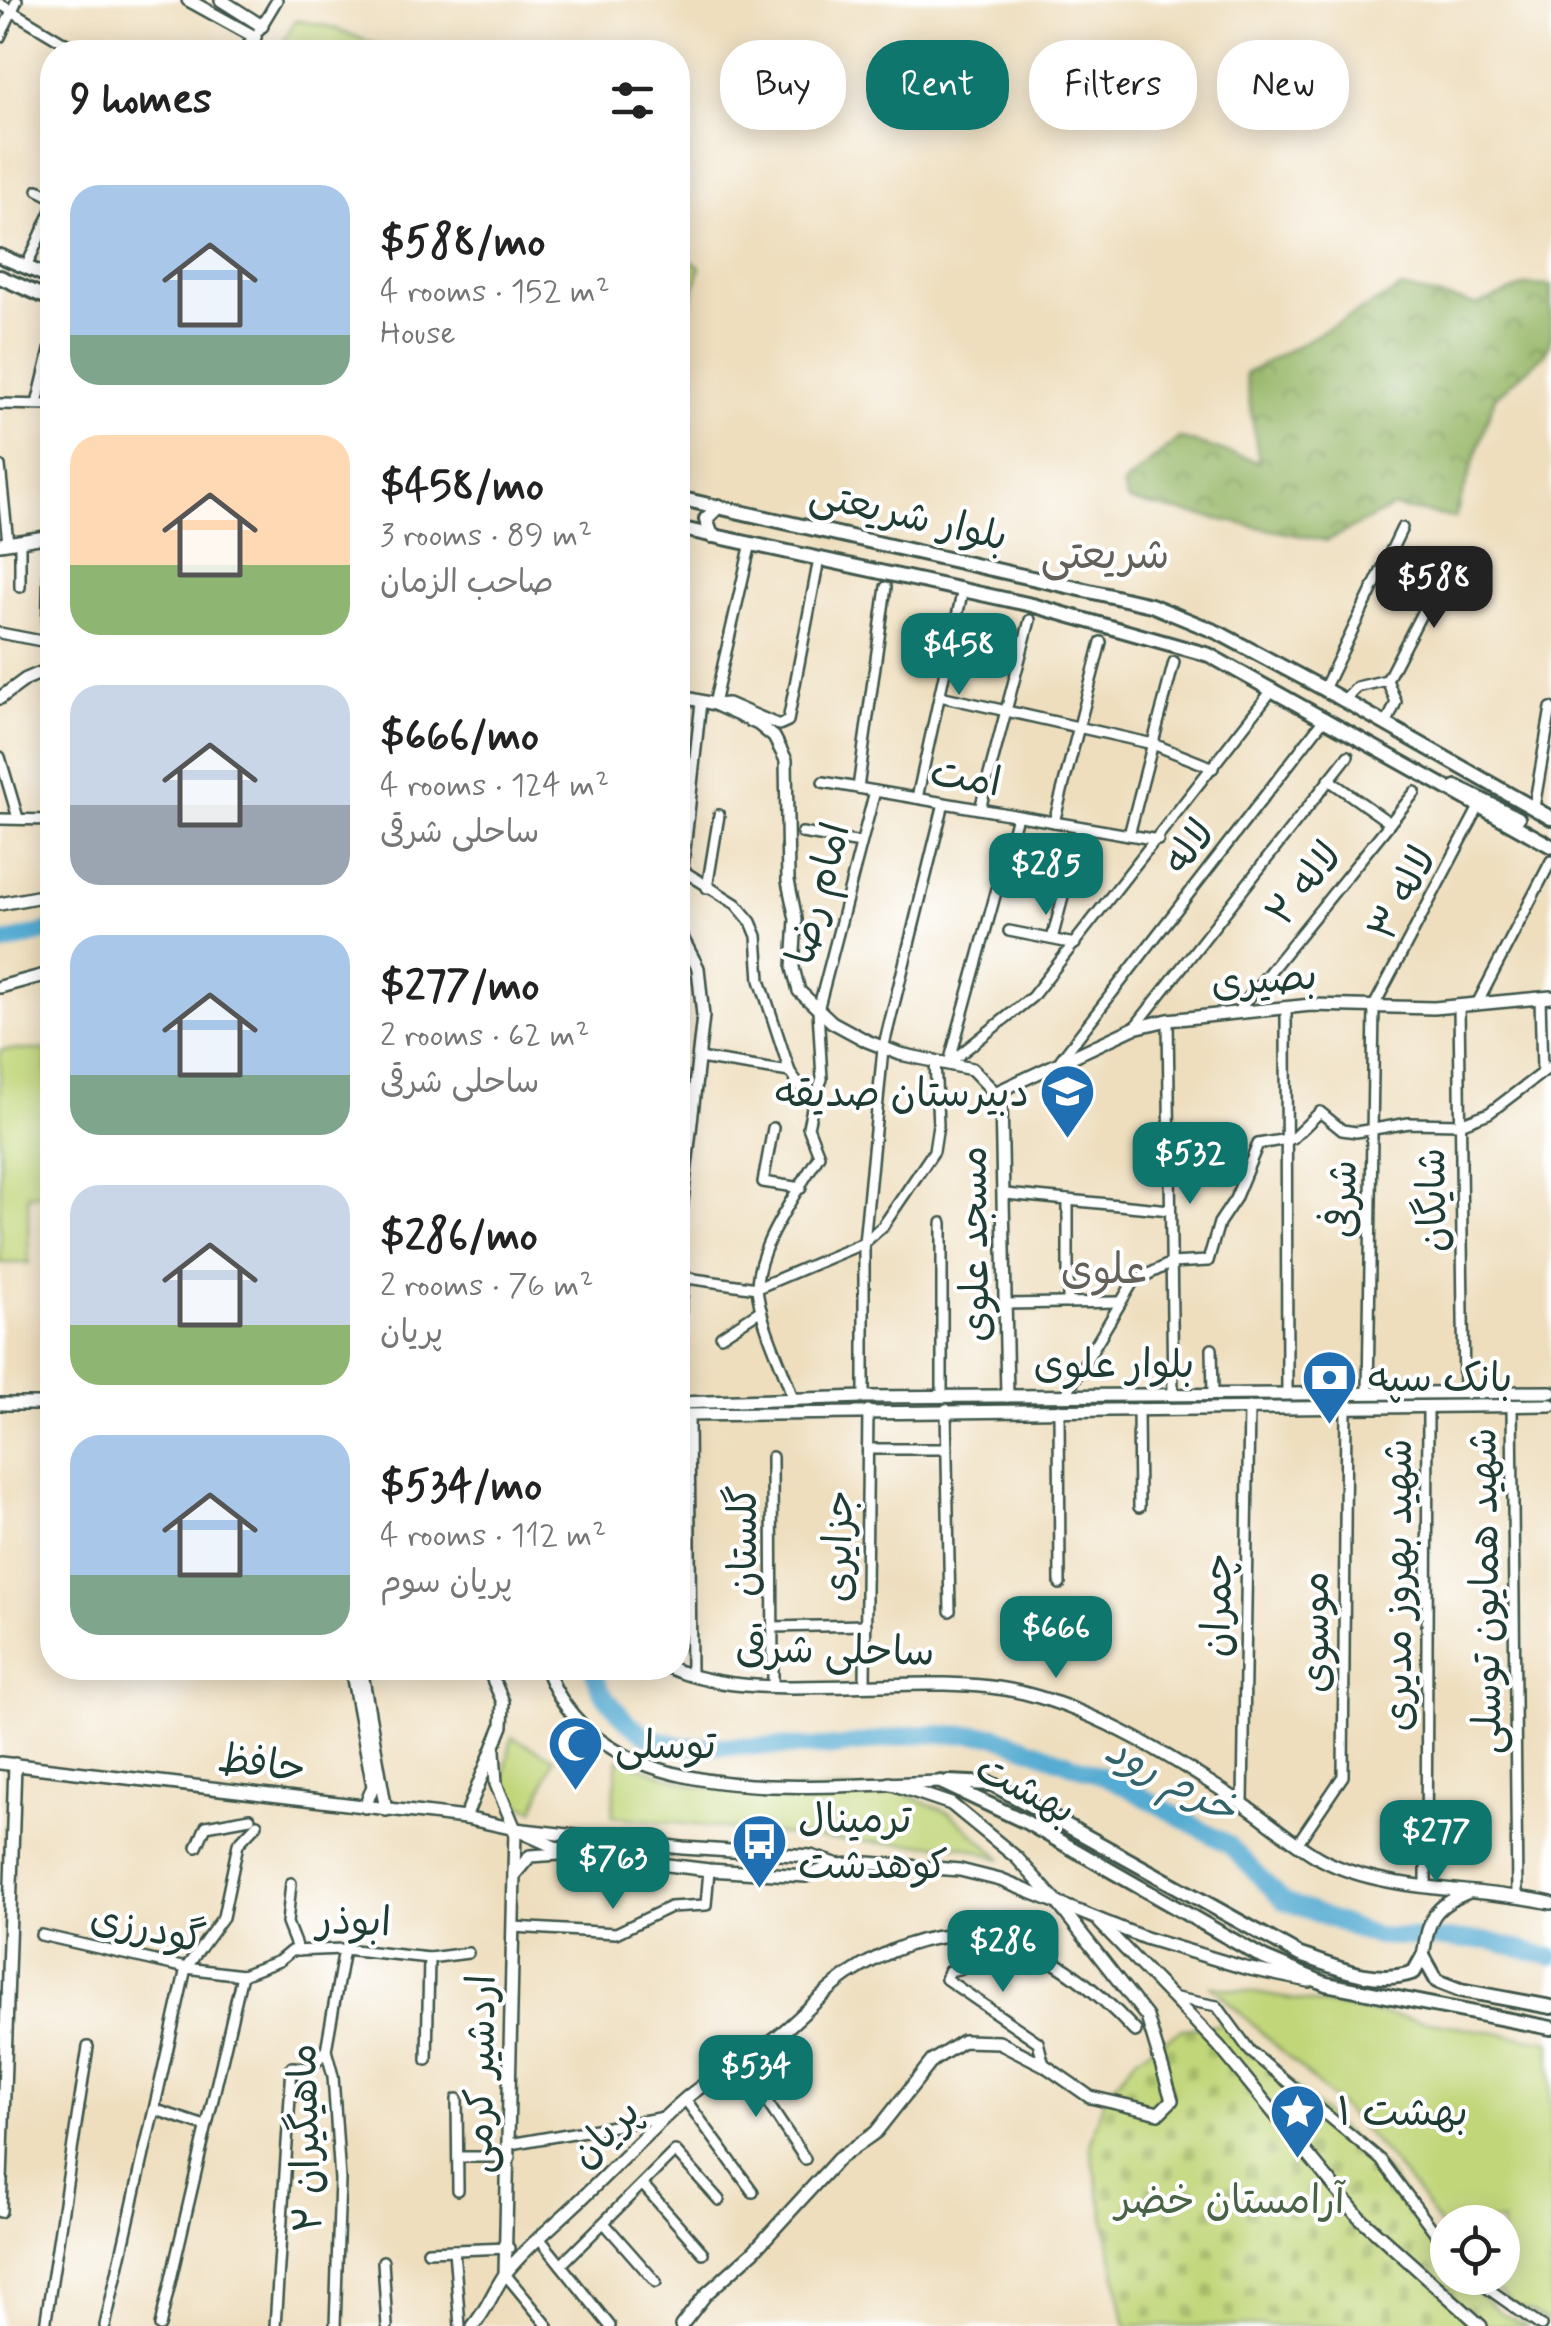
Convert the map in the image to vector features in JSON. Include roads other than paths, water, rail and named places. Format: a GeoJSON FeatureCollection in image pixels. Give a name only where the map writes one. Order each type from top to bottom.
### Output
{"type":"FeatureCollection","features":[{"type":"Feature","properties":{"kind":"main road"},"geometry":{"type":"LineString","coordinates":[[188,0],[258,32]]}},
{"type":"Feature","properties":{"kind":"main road"},"geometry":{"type":"LineString","coordinates":[[220,0],[258,32]]}},
{"type":"Feature","properties":{"kind":"main road"},"geometry":{"type":"LineString","coordinates":[[252,40],[258,32]]}},
{"type":"Feature","properties":{"kind":"main road"},"geometry":{"type":"LineString","coordinates":[[256,40],[258,32]]}},
{"type":"Feature","properties":{"kind":"main road"},"geometry":{"type":"LineString","coordinates":[[0,256],[40,272]]}},
{"type":"Feature","properties":{"kind":"main road"},"geometry":{"type":"LineString","coordinates":[[0,277],[40,295]]}},
{"type":"Feature","properties":{"kind":"main road","name":"بلوار شریعتی"},"geometry":{"type":"LineString","coordinates":[[690,502],[1151,604],[1219,634],[1324,689],[1551,818]]}},
{"type":"Feature","properties":{"kind":"main road"},"geometry":{"type":"LineString","coordinates":[[712,536],[706,519],[720,506]]}},
{"type":"Feature","properties":{"kind":"main road","name":"بلوار شریعتی"},"geometry":{"type":"LineString","coordinates":[[690,532],[963,589],[1143,633],[1210,655],[1551,846]]}},
{"type":"Feature","properties":{"kind":"main road"},"geometry":{"type":"LineString","coordinates":[[9,543],[40,538]]}},
{"type":"Feature","properties":{"kind":"main road"},"geometry":{"type":"LineString","coordinates":[[0,698],[40,673]]}},
{"type":"Feature","properties":{"kind":"main road"},"geometry":{"type":"LineString","coordinates":[[690,699],[768,731],[786,760],[788,882],[796,932],[793,968],[799,991],[818,1010],[883,1049],[972,1069],[998,1092]]}},
{"type":"Feature","properties":{"kind":"main road"},"geometry":{"type":"LineString","coordinates":[[1453,762],[1471,779],[1551,826]]}},
{"type":"Feature","properties":{"kind":"main road"},"geometry":{"type":"LineString","coordinates":[[1444,785],[1466,789],[1551,836]]}},
{"type":"Feature","properties":{"kind":"main road"},"geometry":{"type":"LineString","coordinates":[[0,904],[40,896]]}},
{"type":"Feature","properties":{"kind":"main road"},"geometry":{"type":"LineString","coordinates":[[690,953],[702,988],[690,1130]]}},
{"type":"Feature","properties":{"kind":"main road"},"geometry":{"type":"LineString","coordinates":[[0,988],[40,976]]}},
{"type":"Feature","properties":{"kind":"main road","name":"بصیری"},"geometry":{"type":"LineString","coordinates":[[998,1092],[1061,1059],[1134,1028],[1168,1020],[1286,1007],[1458,1006],[1545,997]]}},
{"type":"Feature","properties":{"kind":"main road","name":"مسجد علوی"},"geometry":{"type":"LineString","coordinates":[[998,1092],[1006,1194],[1007,1396]]}},
{"type":"Feature","properties":{"kind":"main road","name":"بلوار علوی"},"geometry":{"type":"LineString","coordinates":[[944,1403],[1007,1396],[1551,1392]]}},
{"type":"Feature","properties":{"kind":"main road","name":"بلوار علوی"},"geometry":{"type":"LineString","coordinates":[[690,1402],[793,1398],[866,1403]]}},
{"type":"Feature","properties":{"kind":"main road","name":"بلوار علوی"},"geometry":{"type":"LineString","coordinates":[[690,1415],[866,1403],[1059,1408],[1551,1405]]}},
{"type":"Feature","properties":{"kind":"main road"},"geometry":{"type":"LineString","coordinates":[[0,1404],[40,1404]]}},
{"type":"Feature","properties":{"kind":"main road","name":"ساحلی شرقی"},"geometry":{"type":"LineString","coordinates":[[691,1676],[772,1684],[957,1683],[1022,1693],[1069,1707],[1243,1803],[1324,1861],[1356,1872],[1551,1903]]}},
{"type":"Feature","properties":{"kind":"main road"},"geometry":{"type":"LineString","coordinates":[[354,1680],[373,1786],[365,1807]]}},
{"type":"Feature","properties":{"kind":"main road"},"geometry":{"type":"LineString","coordinates":[[364,1680],[386,1810]]}},
{"type":"Feature","properties":{"kind":"main road"},"geometry":{"type":"LineString","coordinates":[[465,1818],[494,1750],[504,1702],[494,1680]]}},
{"type":"Feature","properties":{"kind":"main road"},"geometry":{"type":"LineString","coordinates":[[554,1680],[591,1732],[618,1754],[720,1784],[941,1782]]}},
{"type":"Feature","properties":{"kind":"main road"},"geometry":{"type":"LineString","coordinates":[[494,1750],[496,1784],[516,1829],[568,1853]]}},
{"type":"Feature","properties":{"kind":"main road","name":"حافظ"},"geometry":{"type":"LineString","coordinates":[[0,1762],[465,1818],[516,1829]]}},
{"type":"Feature","properties":{"kind":"main road"},"geometry":{"type":"LineString","coordinates":[[0,2210],[6,1848],[15,1764]]}},
{"type":"Feature","properties":{"kind":"main road","name":"بهشت"},"geometry":{"type":"LineString","coordinates":[[941,1782],[992,1784],[1300,1955],[1351,1972],[1398,1978],[1414,1972],[1424,1950]]}},
{"type":"Feature","properties":{"kind":"main road","name":"بهشت"},"geometry":{"type":"LineString","coordinates":[[941,1782],[1024,1821],[1264,1958],[1326,1984],[1551,2028]]}},
{"type":"Feature","properties":{"kind":"main road"},"geometry":{"type":"LineString","coordinates":[[681,2326],[706,2294],[753,2252],[838,2159],[876,2132],[932,2061],[963,2042],[1000,2042],[1044,2065],[1090,2097],[1124,2108],[1160,2113],[1172,2100],[1147,2017],[1018,1858],[951,1804],[888,1783]]}},
{"type":"Feature","properties":{"kind":"main road"},"geometry":{"type":"LineString","coordinates":[[516,1829],[684,1848],[811,1856],[839,1865],[960,1870],[1000,1880],[1094,1918],[1245,1968],[1326,1984]]}},
{"type":"Feature","properties":{"kind":"main road","name":"اردشیر کرمی"},"geometry":{"type":"LineString","coordinates":[[506,2274],[516,1829]]}},
{"type":"Feature","properties":{"kind":"main road"},"geometry":{"type":"LineString","coordinates":[[682,1867],[684,1848]]}},
{"type":"Feature","properties":{"kind":"main road"},"geometry":{"type":"LineString","coordinates":[[514,1875],[530,1856],[568,1853],[709,1870],[806,1876],[839,1865]]}},
{"type":"Feature","properties":{"kind":"main road"},"geometry":{"type":"LineString","coordinates":[[1000,1880],[1016,1875],[1018,1858]]}},
{"type":"Feature","properties":{"kind":"main road"},"geometry":{"type":"LineString","coordinates":[[1473,1890],[1452,1899],[1428,1922],[1424,1950],[1438,1981],[1460,1990],[1551,2008]]}},
{"type":"Feature","properties":{"kind":"main road"},"geometry":{"type":"LineString","coordinates":[[1094,1918],[1176,1998],[1359,2217],[1481,2326]]}},
{"type":"Feature","properties":{"kind":"main road","name":"پریان"},"geometry":{"type":"LineString","coordinates":[[506,2274],[685,2099],[779,2036],[810,2004],[850,1974],[922,1942],[963,1935],[992,1937],[1038,1950],[1095,1988],[1134,2032]]}},
{"type":"Feature","properties":{"kind":"main road"},"geometry":{"type":"LineString","coordinates":[[473,2326],[506,2274]]}},
{"type":"Feature","properties":{"kind":"street"},"geometry":{"type":"LineString","coordinates":[[0,37],[16,0]]}},
{"type":"Feature","properties":{"kind":"street"},"geometry":{"type":"LineString","coordinates":[[258,32],[277,0]]}},
{"type":"Feature","properties":{"kind":"street"},"geometry":{"type":"LineString","coordinates":[[0,4],[60,40]]}},
{"type":"Feature","properties":{"kind":"street"},"geometry":{"type":"LineString","coordinates":[[26,267],[40,236]]}},
{"type":"Feature","properties":{"kind":"street"},"geometry":{"type":"LineString","coordinates":[[0,404],[38,404],[40,395]]}},
{"type":"Feature","properties":{"kind":"street"},"geometry":{"type":"LineString","coordinates":[[0,466],[9,543],[20,587]]}},
{"type":"Feature","properties":{"kind":"street"},"geometry":{"type":"LineString","coordinates":[[1324,689],[1402,528]]}},
{"type":"Feature","properties":{"kind":"street"},"geometry":{"type":"LineString","coordinates":[[690,835],[708,703],[750,543]]}},
{"type":"Feature","properties":{"kind":"street"},"geometry":{"type":"LineString","coordinates":[[708,703],[728,703],[779,725],[788,721],[820,559]]}},
{"type":"Feature","properties":{"kind":"street"},"geometry":{"type":"LineString","coordinates":[[1387,680],[1447,564]]}},
{"type":"Feature","properties":{"kind":"street","name":"امام رضا"},"geometry":{"type":"LineString","coordinates":[[858,788],[886,588]]}},
{"type":"Feature","properties":{"kind":"street"},"geometry":{"type":"LineString","coordinates":[[916,798],[963,589]]}},
{"type":"Feature","properties":{"kind":"street"},"geometry":{"type":"LineString","coordinates":[[980,809],[1030,620]]}},
{"type":"Feature","properties":{"kind":"street"},"geometry":{"type":"LineString","coordinates":[[0,633],[40,640]]}},
{"type":"Feature","properties":{"kind":"street"},"geometry":{"type":"LineString","coordinates":[[1054,822],[1100,642]]}},
{"type":"Feature","properties":{"kind":"street"},"geometry":{"type":"LineString","coordinates":[[1129,835],[1174,662]]}},
{"type":"Feature","properties":{"kind":"street"},"geometry":{"type":"LineString","coordinates":[[1344,701],[1358,686],[1387,680]]}},
{"type":"Feature","properties":{"kind":"street"},"geometry":{"type":"LineString","coordinates":[[1386,724],[1394,713],[1396,693],[1387,680]]}},
{"type":"Feature","properties":{"kind":"street"},"geometry":{"type":"LineString","coordinates":[[950,1063],[1032,997],[1273,689]]}},
{"type":"Feature","properties":{"kind":"street"},"geometry":{"type":"LineString","coordinates":[[940,696],[1153,744],[1213,768]]}},
{"type":"Feature","properties":{"kind":"street"},"geometry":{"type":"LineString","coordinates":[[1534,808],[1551,708]]}},
{"type":"Feature","properties":{"kind":"street","name":"لاله"},"geometry":{"type":"LineString","coordinates":[[1061,1059],[1325,718]]}},
{"type":"Feature","properties":{"kind":"street"},"geometry":{"type":"LineString","coordinates":[[1134,1028],[1348,756]]}},
{"type":"Feature","properties":{"kind":"street"},"geometry":{"type":"LineString","coordinates":[[0,757],[18,818]]}},
{"type":"Feature","properties":{"kind":"street"},"geometry":{"type":"LineString","coordinates":[[1329,780],[1390,823]]}},
{"type":"Feature","properties":{"kind":"street","name":"امت"},"geometry":{"type":"LineString","coordinates":[[824,782],[1158,840]]}},
{"type":"Feature","properties":{"kind":"street","name":"امام رضا"},"geometry":{"type":"LineString","coordinates":[[801,1188],[819,1156],[808,1127],[822,1079],[818,1010],[875,791]]}},
{"type":"Feature","properties":{"kind":"street","name":"لاله ۲"},"geometry":{"type":"LineString","coordinates":[[1238,1011],[1414,792]]}},
{"type":"Feature","properties":{"kind":"street","name":"جزایری"},"geometry":{"type":"LineString","coordinates":[[865,1682],[868,1449],[864,1242],[883,1049],[944,803]]}},
{"type":"Feature","properties":{"kind":"street","name":"لاله ۳"},"geometry":{"type":"LineString","coordinates":[[1374,1006],[1479,807]]}},
{"type":"Feature","properties":{"kind":"street"},"geometry":{"type":"LineString","coordinates":[[707,888],[718,815]]}},
{"type":"Feature","properties":{"kind":"street"},"geometry":{"type":"LineString","coordinates":[[950,1063],[1017,816]]}},
{"type":"Feature","properties":{"kind":"street"},"geometry":{"type":"LineString","coordinates":[[0,818],[40,819]]}},
{"type":"Feature","properties":{"kind":"street"},"geometry":{"type":"LineString","coordinates":[[1052,939],[1081,826]]}},
{"type":"Feature","properties":{"kind":"street"},"geometry":{"type":"LineString","coordinates":[[802,833],[861,844]]}},
{"type":"Feature","properties":{"kind":"street"},"geometry":{"type":"LineString","coordinates":[[1006,857],[1070,870]]}},
{"type":"Feature","properties":{"kind":"street"},"geometry":{"type":"LineString","coordinates":[[1477,1004],[1551,860]]}},
{"type":"Feature","properties":{"kind":"street"},"geometry":{"type":"LineString","coordinates":[[690,876],[736,904],[751,922],[757,936],[760,980],[790,1072],[813,1104]]}},
{"type":"Feature","properties":{"kind":"street"},"geometry":{"type":"LineString","coordinates":[[1008,931],[1076,944]]}},
{"type":"Feature","properties":{"kind":"street"},"geometry":{"type":"LineString","coordinates":[[1065,1396],[1133,1282],[1171,1263],[1208,1261],[1253,1149],[1286,1140],[1320,1112],[1342,1130],[1372,1132],[1409,1123],[1460,1124],[1504,1104],[1547,1068],[1545,997]]}},
{"type":"Feature","properties":{"kind":"street","name":"شرفی"},"geometry":{"type":"LineString","coordinates":[[1368,1394],[1374,1006]]}},
{"type":"Feature","properties":{"kind":"street","name":"شایگان"},"geometry":{"type":"LineString","coordinates":[[1458,1006],[1464,1393]]}},
{"type":"Feature","properties":{"kind":"street"},"geometry":{"type":"LineString","coordinates":[[1286,1007],[1287,1394]]}},
{"type":"Feature","properties":{"kind":"street"},"geometry":{"type":"LineString","coordinates":[[1168,1020],[1173,1395]]}},
{"type":"Feature","properties":{"kind":"street"},"geometry":{"type":"LineString","coordinates":[[698,1058],[790,1072]]}},
{"type":"Feature","properties":{"kind":"street"},"geometry":{"type":"LineString","coordinates":[[690,1278],[757,1288],[864,1242],[897,1211],[934,1151],[938,1125],[935,1060]]}},
{"type":"Feature","properties":{"kind":"street"},"geometry":{"type":"LineString","coordinates":[[773,1128],[764,1182],[801,1188],[768,1243],[757,1288],[761,1310],[793,1398]]}},
{"type":"Feature","properties":{"kind":"street"},"geometry":{"type":"LineString","coordinates":[[1006,1194],[1170,1210]]}},
{"type":"Feature","properties":{"kind":"street"},"geometry":{"type":"LineString","coordinates":[[1068,1200],[1068,1303]]}},
{"type":"Feature","properties":{"kind":"street"},"geometry":{"type":"LineString","coordinates":[[942,1223],[950,1611]]}},
{"type":"Feature","properties":{"kind":"street"},"geometry":{"type":"LineString","coordinates":[[1007,1304],[1118,1302]]}},
{"type":"Feature","properties":{"kind":"street"},"geometry":{"type":"LineString","coordinates":[[722,1336],[761,1310]]}},
{"type":"Feature","properties":{"kind":"street"},"geometry":{"type":"LineString","coordinates":[[1212,1349],[1213,1394]]}},
{"type":"Feature","properties":{"kind":"street","name":"موسوی"},"geometry":{"type":"LineString","coordinates":[[1297,1844],[1344,1776],[1346,1406]]}},
{"type":"Feature","properties":{"kind":"street","name":"شهید بهروز مدیری"},"geometry":{"type":"LineString","coordinates":[[1426,1884],[1428,1406]]}},
{"type":"Feature","properties":{"kind":"street","name":"شهید همایون توسلی"},"geometry":{"type":"LineString","coordinates":[[1512,1406],[1517,1895]]}},
{"type":"Feature","properties":{"kind":"street","name":"چمران"},"geometry":{"type":"LineString","coordinates":[[1243,1803],[1249,1407]]}},
{"type":"Feature","properties":{"kind":"street"},"geometry":{"type":"LineString","coordinates":[[1059,1408],[1060,1584]]}},
{"type":"Feature","properties":{"kind":"street"},"geometry":{"type":"LineString","coordinates":[[1138,1408],[1139,1507]]}},
{"type":"Feature","properties":{"kind":"street"},"geometry":{"type":"LineString","coordinates":[[868,1449],[947,1448]]}},
{"type":"Feature","properties":{"kind":"street","name":"گلستان"},"geometry":{"type":"LineString","coordinates":[[772,1457],[772,1684]]}},
{"type":"Feature","properties":{"kind":"street"},"geometry":{"type":"LineString","coordinates":[[772,1627],[866,1624]]}},
{"type":"Feature","properties":{"kind":"street"},"geometry":{"type":"LineString","coordinates":[[690,1643],[691,1676]]}},
{"type":"Feature","properties":{"kind":"street"},"geometry":{"type":"LineString","coordinates":[[105,2326],[186,1968],[223,1917],[238,1844],[254,1821],[206,1826],[197,1848]]}},
{"type":"Feature","properties":{"kind":"street"},"geometry":{"type":"LineString","coordinates":[[513,1927],[616,1934],[670,1908],[706,1905],[709,1870]]}},
{"type":"Feature","properties":{"kind":"street"},"geometry":{"type":"LineString","coordinates":[[291,1882],[286,1923],[298,1951]]}},
{"type":"Feature","properties":{"kind":"street","name":"گودرزی"},"geometry":{"type":"LineString","coordinates":[[41,1935],[186,1968],[242,1976]]}},
{"type":"Feature","properties":{"kind":"street"},"geometry":{"type":"LineString","coordinates":[[963,1935],[969,1942],[969,1957],[964,1968],[949,1971],[946,1980],[1038,2042],[1044,2065]]}},
{"type":"Feature","properties":{"kind":"street","name":"ابوذر"},"geometry":{"type":"LineString","coordinates":[[242,1976],[298,1951],[344,1948],[429,1958],[468,1953]]}},
{"type":"Feature","properties":{"kind":"street","name":"ماهیگیران ۲"},"geometry":{"type":"LineString","coordinates":[[336,2326],[340,2180],[333,2076],[326,2050],[344,1948]]}},
{"type":"Feature","properties":{"kind":"street"},"geometry":{"type":"LineString","coordinates":[[427,2060],[429,1958]]}},
{"type":"Feature","properties":{"kind":"street"},"geometry":{"type":"LineString","coordinates":[[160,2326],[242,1976]]}},
{"type":"Feature","properties":{"kind":"street"},"geometry":{"type":"LineString","coordinates":[[1176,1998],[1217,2006],[1250,2051],[1381,2160],[1430,2226]]}},
{"type":"Feature","properties":{"kind":"street"},"geometry":{"type":"LineString","coordinates":[[45,2326],[88,2047]]}},
{"type":"Feature","properties":{"kind":"street"},"geometry":{"type":"LineString","coordinates":[[275,2326],[292,2067],[311,2068],[326,2050]]}},
{"type":"Feature","properties":{"kind":"street"},"geometry":{"type":"LineString","coordinates":[[739,2060],[805,2160]]}},
{"type":"Feature","properties":{"kind":"street"},"geometry":{"type":"LineString","coordinates":[[457,2099],[458,2190]]}},
{"type":"Feature","properties":{"kind":"street"},"geometry":{"type":"LineString","coordinates":[[685,2099],[752,2192]]}},
{"type":"Feature","properties":{"kind":"street"},"geometry":{"type":"LineString","coordinates":[[156,2110],[205,2126]]}},
{"type":"Feature","properties":{"kind":"street"},"geometry":{"type":"LineString","coordinates":[[458,2157],[510,2151],[667,2117]]}},
{"type":"Feature","properties":{"kind":"street"},"geometry":{"type":"LineString","coordinates":[[561,2265],[675,2151],[719,2200]]}},
{"type":"Feature","properties":{"kind":"street"},"geometry":{"type":"LineString","coordinates":[[643,2185],[703,2253]]}},
{"type":"Feature","properties":{"kind":"street"},"geometry":{"type":"LineString","coordinates":[[605,2224],[656,2282]]}},
{"type":"Feature","properties":{"kind":"street"},"geometry":{"type":"LineString","coordinates":[[540,2238],[610,2326]]}},
{"type":"Feature","properties":{"kind":"street"},"geometry":{"type":"LineString","coordinates":[[428,2251],[509,2248]]}},
{"type":"Feature","properties":{"kind":"street"},"geometry":{"type":"LineString","coordinates":[[454,2250],[460,2326]]}},
{"type":"Feature","properties":{"kind":"street"},"geometry":{"type":"LineString","coordinates":[[383,2260],[386,2326]]}},
{"type":"Feature","properties":{"kind":"street"},"geometry":{"type":"LineString","coordinates":[[506,2274],[548,2326]]}},
{"type":"Feature","properties":{"kind":"street"},"geometry":{"type":"LineString","coordinates":[[1497,2295],[1541,2326]]}},
{"type":"Feature","properties":{"kind":"waterway","name":"خرم رود"},"geometry":{"type":"LineString","coordinates":[[0,944],[40,933]]}},
{"type":"Feature","properties":{"kind":"waterway","name":"خرم رود"},"geometry":{"type":"LineString","coordinates":[[597,1680],[627,1722],[647,1736],[682,1746],[836,1747],[918,1734],[994,1735],[1113,1780],[1229,1845],[1282,1900],[1374,1936],[1490,1941],[1551,1957]]}},
{"type":"Feature","properties":{"kind":"place","name":"دبیرستان صدیقه"},"geometry":{"type":"Point","coordinates":[1068,1141]}},
{"type":"Feature","properties":{"kind":"place","name":"بانک سپه"},"geometry":{"type":"Point","coordinates":[1329,1426]}},
{"type":"Feature","properties":{"kind":"place","name":"توسلی"},"geometry":{"type":"Point","coordinates":[576,1793]}},
{"type":"Feature","properties":{"kind":"place","name":"ترمینال کوهدشت"},"geometry":{"type":"Point","coordinates":[759,1890]}},
{"type":"Feature","properties":{"kind":"place","name":"بهشت ۱"},"geometry":{"type":"Point","coordinates":[1298,2160]}},
{"type":"Feature","properties":{"kind":"district","name":"شریعتی"},"geometry":{"type":"Point","coordinates":[1105,553]}},
{"type":"Feature","properties":{"kind":"district","name":"علوی"},"geometry":{"type":"Point","coordinates":[1104,1268]}},
{"type":"Feature","properties":{"kind":"park label","name":"آرامستان خضر"},"geometry":{"type":"Point","coordinates":[1230,2199]}}]}
